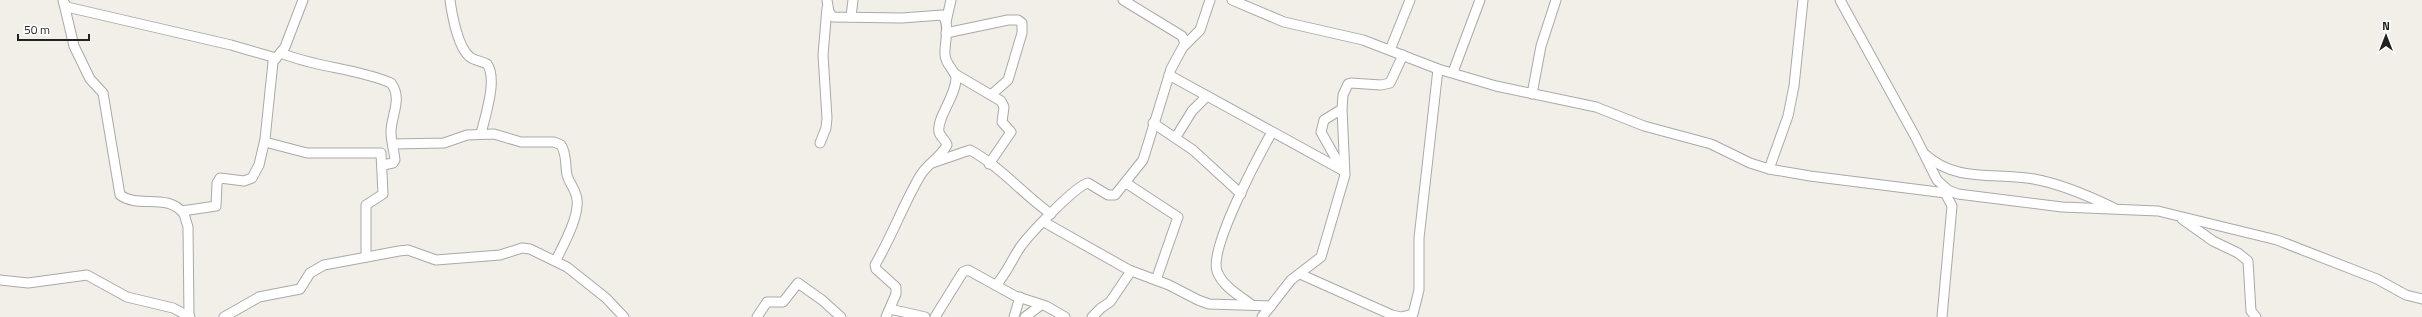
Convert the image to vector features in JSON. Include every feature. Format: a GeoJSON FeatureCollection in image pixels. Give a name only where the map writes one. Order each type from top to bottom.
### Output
{"type":"FeatureCollection","features":[{"type":"Feature","properties":{"kind":"street"},"geometry":{"type":"LineString","coordinates":[[64,2],[74,46],[90,79],[103,93],[120,195],[133,201],[160,200],[182,211],[216,206],[217,183],[220,178],[251,180],[259,165],[265,142],[272,66],[279,56],[303,0]]}},
{"type":"Feature","properties":{"kind":"street"},"geometry":{"type":"LineString","coordinates":[[450,0],[454,21],[465,52],[471,58],[487,64],[491,73],[490,97],[481,134]]}},
{"type":"Feature","properties":{"kind":"street"},"geometry":{"type":"LineString","coordinates":[[851,17],[853,0]]}},
{"type":"Feature","properties":{"kind":"street"},"geometry":{"type":"LineString","coordinates":[[951,0],[946,22],[947,64],[955,74],[1003,103],[1002,122],[1011,132],[989,164]]}},
{"type":"Feature","properties":{"kind":"street"},"geometry":{"type":"LineString","coordinates":[[1123,0],[1182,36],[1184,46]]}},
{"type":"Feature","properties":{"kind":"street"},"geometry":{"type":"LineString","coordinates":[[996,285],[1006,275],[1022,244],[1074,191],[1086,184],[1111,196],[1118,193],[1126,184],[1143,160],[1153,123],[1169,75],[1184,46],[1200,30],[1210,0]]}},
{"type":"Feature","properties":{"kind":"street"},"geometry":{"type":"LineString","coordinates":[[1390,50],[1405,17],[1410,0]]}},
{"type":"Feature","properties":{"kind":"street"},"geometry":{"type":"LineString","coordinates":[[1453,72],[1480,0]]}},
{"type":"Feature","properties":{"kind":"street"},"geometry":{"type":"LineString","coordinates":[[1532,94],[1541,46],[1556,0]]}},
{"type":"Feature","properties":{"kind":"street"},"geometry":{"type":"LineString","coordinates":[[1769,169],[1788,116],[1794,86],[1803,0]]}},
{"type":"Feature","properties":{"kind":"street"},"geometry":{"type":"LineString","coordinates":[[1840,0],[1923,153],[1936,180],[1946,193],[1952,206],[1942,317]]}},
{"type":"Feature","properties":{"kind":"street"},"geometry":{"type":"LineString","coordinates":[[827,1],[833,17],[902,18],[938,14],[942,15],[946,22]]}},
{"type":"Feature","properties":{"kind":"street"},"geometry":{"type":"LineString","coordinates":[[820,143],[826,124],[823,55],[827,1]]}},
{"type":"Feature","properties":{"kind":"street"},"geometry":{"type":"LineString","coordinates":[[1237,1],[1284,22],[1338,33],[1390,50],[1438,69],[1532,94],[1596,107],[1644,126],[1710,144],[1750,163],[1769,169],[1810,176],[1946,193]]}},
{"type":"Feature","properties":{"kind":"street"},"geometry":{"type":"LineString","coordinates":[[64,2],[67,7],[279,56],[349,70],[391,83],[396,96],[396,109],[391,132],[394,162],[383,165]]}},
{"type":"Feature","properties":{"kind":"street"},"geometry":{"type":"LineString","coordinates":[[946,33],[1008,20],[1018,20],[1022,23],[1022,33],[1008,80],[991,95]]}},
{"type":"Feature","properties":{"kind":"street"},"geometry":{"type":"LineString","coordinates":[[1262,317],[1291,280],[1321,257],[1344,173],[1342,109],[1343,95],[1348,84],[1386,85],[1394,77],[1403,55]]}},
{"type":"Feature","properties":{"kind":"street"},"geometry":{"type":"LineString","coordinates":[[1300,274],[1392,314],[1401,317],[1413,314],[1418,290],[1419,238],[1438,69]]}},
{"type":"Feature","properties":{"kind":"street"},"geometry":{"type":"LineString","coordinates":[[925,317],[888,313],[896,294],[896,286],[876,269],[875,265],[889,241],[904,203],[923,171],[947,145],[939,134],[939,125],[952,98],[956,79],[955,74]]}},
{"type":"Feature","properties":{"kind":"street"},"geometry":{"type":"LineString","coordinates":[[1169,75],[1344,173]]}},
{"type":"Feature","properties":{"kind":"street"},"geometry":{"type":"LineString","coordinates":[[1176,137],[1192,111],[1207,96]]}},
{"type":"Feature","properties":{"kind":"street"},"geometry":{"type":"LineString","coordinates":[[1342,109],[1324,120],[1321,132],[1344,173]]}},
{"type":"Feature","properties":{"kind":"street"},"geometry":{"type":"LineString","coordinates":[[1153,123],[1176,137],[1241,194]]}},
{"type":"Feature","properties":{"kind":"street"},"geometry":{"type":"LineString","coordinates":[[1252,305],[1222,279],[1216,263],[1229,219],[1272,132]]}},
{"type":"Feature","properties":{"kind":"street"},"geometry":{"type":"LineString","coordinates":[[393,144],[444,143],[481,134],[506,136],[521,142],[554,142],[562,147],[568,180],[577,196],[577,206],[570,232],[556,260]]}},
{"type":"Feature","properties":{"kind":"street"},"geometry":{"type":"LineString","coordinates":[[265,142],[307,153],[332,155],[378,152],[382,156],[383,194],[366,205],[366,257]]}},
{"type":"Feature","properties":{"kind":"street"},"geometry":{"type":"LineString","coordinates":[[932,163],[951,158],[968,149],[1051,214]]}},
{"type":"Feature","properties":{"kind":"street"},"geometry":{"type":"LineString","coordinates":[[1923,153],[1940,165],[1961,172],[1975,176],[2015,176],[2036,179],[2089,196],[2118,210]]}},
{"type":"Feature","properties":{"kind":"street"},"geometry":{"type":"LineString","coordinates":[[1936,180],[1948,190],[1958,194],[2062,207],[2158,212],[2278,240],[2377,279],[2406,295],[2422,299]]}},
{"type":"Feature","properties":{"kind":"street"},"geometry":{"type":"LineString","coordinates":[[1126,184],[1178,217],[1156,280]]}},
{"type":"Feature","properties":{"kind":"street"},"geometry":{"type":"LineString","coordinates":[[182,211],[188,228],[189,317]]}},
{"type":"Feature","properties":{"kind":"street"},"geometry":{"type":"LineString","coordinates":[[2177,216],[2213,241],[2238,253],[2248,261],[2251,311],[2256,317]]}},
{"type":"Feature","properties":{"kind":"street"},"geometry":{"type":"LineString","coordinates":[[1044,222],[1131,271],[1156,280],[1209,304],[1271,306]]}},
{"type":"Feature","properties":{"kind":"street"},"geometry":{"type":"LineString","coordinates":[[224,317],[259,297],[300,289],[310,273],[324,265],[408,250],[436,260],[500,255],[522,248],[530,249],[556,260],[606,298],[624,317]]}},
{"type":"Feature","properties":{"kind":"street"},"geometry":{"type":"LineString","coordinates":[[935,317],[964,271],[974,272],[1020,297],[1041,305],[1065,317]]}},
{"type":"Feature","properties":{"kind":"street"},"geometry":{"type":"LineString","coordinates":[[1092,317],[1110,302],[1131,271]]}},
{"type":"Feature","properties":{"kind":"street"},"geometry":{"type":"LineString","coordinates":[[0,280],[28,283],[87,275],[127,297],[173,308],[189,317]]}},
{"type":"Feature","properties":{"kind":"street"},"geometry":{"type":"LineString","coordinates":[[757,317],[767,302],[783,302],[798,283],[822,300],[840,317]]}},
{"type":"Feature","properties":{"kind":"street"},"geometry":{"type":"LineString","coordinates":[[1014,317],[1020,297]]}},
{"type":"Feature","properties":{"kind":"street"},"geometry":{"type":"LineString","coordinates":[[1025,317],[1041,305]]}}]}
